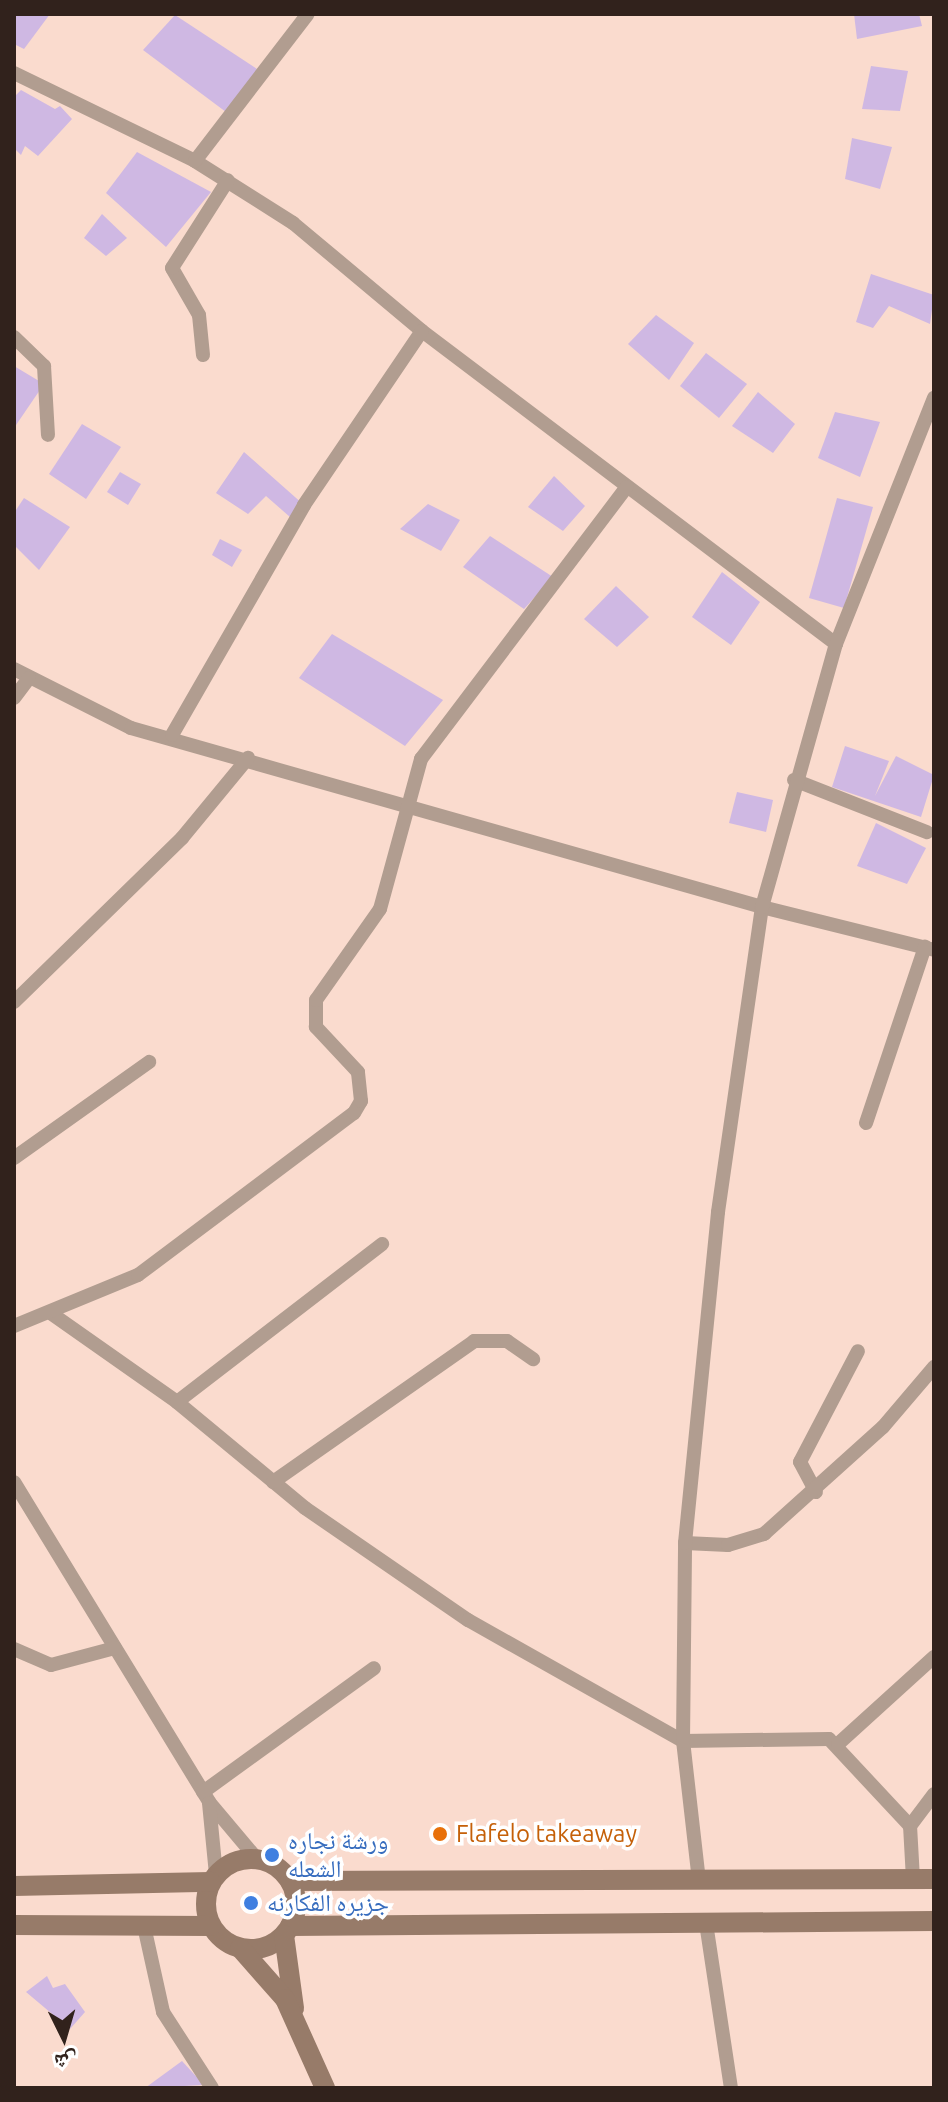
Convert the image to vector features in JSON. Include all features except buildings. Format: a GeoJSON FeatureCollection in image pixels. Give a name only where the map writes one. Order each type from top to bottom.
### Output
{"type":"FeatureCollection","features":[{"type":"Feature","properties":{"kind":"main road"},"geometry":{"type":"LineString","coordinates":[[211,1926],[206,1897],[214,1878],[235,1861],[257,1859],[290,1881],[934,1879]]}},
{"type":"Feature","properties":{"kind":"main road"},"geometry":{"type":"LineString","coordinates":[[14,1886],[214,1878]]}},
{"type":"Feature","properties":{"kind":"main road"},"geometry":{"type":"LineString","coordinates":[[290,1881],[296,1903],[287,1931],[298,2023]]}},
{"type":"Feature","properties":{"kind":"main road"},"geometry":{"type":"LineString","coordinates":[[240,1948],[264,1947],[287,1931],[934,1921]]}},
{"type":"Feature","properties":{"kind":"main road"},"geometry":{"type":"LineString","coordinates":[[14,1925],[211,1926],[240,1948],[269,1978],[298,2023],[325,2088]]}},
{"type":"Feature","properties":{"kind":"street"},"geometry":{"type":"LineString","coordinates":[[195,161],[308,14]]}},
{"type":"Feature","properties":{"kind":"street"},"geometry":{"type":"LineString","coordinates":[[14,73],[195,161],[293,223],[422,331],[836,644]]}},
{"type":"Feature","properties":{"kind":"street"},"geometry":{"type":"LineString","coordinates":[[203,355],[199,315],[172,268],[228,180]]}},
{"type":"Feature","properties":{"kind":"street"},"geometry":{"type":"LineString","coordinates":[[172,735],[304,505],[422,331]]}},
{"type":"Feature","properties":{"kind":"street"},"geometry":{"type":"LineString","coordinates":[[14,337],[44,366],[48,435]]}},
{"type":"Feature","properties":{"kind":"street"},"geometry":{"type":"LineString","coordinates":[[699,1881],[683,1741],[685,1543],[718,1212],[762,907],[794,780],[836,644],[934,398]]}},
{"type":"Feature","properties":{"kind":"street"},"geometry":{"type":"LineString","coordinates":[[14,1326],[52,1314],[138,1275],[354,1113],[361,1101],[358,1072],[316,1027],[313,1007],[380,909],[421,759],[627,487]]}},
{"type":"Feature","properties":{"kind":"street"},"geometry":{"type":"LineString","coordinates":[[14,669],[96,715],[762,907],[930,948],[866,1123]]}},
{"type":"Feature","properties":{"kind":"street"},"geometry":{"type":"LineString","coordinates":[[14,698],[29,678]]}},
{"type":"Feature","properties":{"kind":"street"},"geometry":{"type":"LineString","coordinates":[[14,1002],[182,838],[248,758]]}},
{"type":"Feature","properties":{"kind":"street"},"geometry":{"type":"LineString","coordinates":[[794,780],[927,832]]}},
{"type":"Feature","properties":{"kind":"street"},"geometry":{"type":"LineString","coordinates":[[14,1158],[149,1062]]}},
{"type":"Feature","properties":{"kind":"street"},"geometry":{"type":"LineString","coordinates":[[177,1402],[382,1244]]}},
{"type":"Feature","properties":{"kind":"street"},"geometry":{"type":"LineString","coordinates":[[52,1314],[177,1402],[273,1482],[468,1620],[683,1741],[813,1738],[838,1744],[910,1826],[913,1879]]}},
{"type":"Feature","properties":{"kind":"street"},"geometry":{"type":"LineString","coordinates":[[273,1482],[474,1341],[507,1341],[533,1359]]}},
{"type":"Feature","properties":{"kind":"street"},"geometry":{"type":"LineString","coordinates":[[816,1492],[800,1462],[858,1351]]}},
{"type":"Feature","properties":{"kind":"street"},"geometry":{"type":"LineString","coordinates":[[685,1543],[747,1542],[816,1492],[934,1367]]}},
{"type":"Feature","properties":{"kind":"street"},"geometry":{"type":"LineString","coordinates":[[14,1482],[206,1797],[257,1859]]}},
{"type":"Feature","properties":{"kind":"street"},"geometry":{"type":"LineString","coordinates":[[14,1649],[51,1665],[115,1648]]}},
{"type":"Feature","properties":{"kind":"street"},"geometry":{"type":"LineString","coordinates":[[838,1744],[934,1657]]}},
{"type":"Feature","properties":{"kind":"street"},"geometry":{"type":"LineString","coordinates":[[206,1797],[374,1668]]}},
{"type":"Feature","properties":{"kind":"street"},"geometry":{"type":"LineString","coordinates":[[910,1826],[934,1794]]}},
{"type":"Feature","properties":{"kind":"street"},"geometry":{"type":"LineString","coordinates":[[206,1797],[214,1878]]}},
{"type":"Feature","properties":{"kind":"street"},"geometry":{"type":"LineString","coordinates":[[706,1923],[731,2088]]}},
{"type":"Feature","properties":{"kind":"street"},"geometry":{"type":"LineString","coordinates":[[144,1926],[163,2012],[212,2088]]}},
{"type":"Feature","properties":{"kind":"place","name":"Flafelo takeaway"},"geometry":{"type":"Point","coordinates":[440,1834]}},
{"type":"Feature","properties":{"kind":"place","name":"ورشة نجاره الشعله"},"geometry":{"type":"Point","coordinates":[272,1855]}},
{"type":"Feature","properties":{"kind":"place","name":"جزيره الفكارنه"},"geometry":{"type":"Point","coordinates":[251,1903]}}]}
